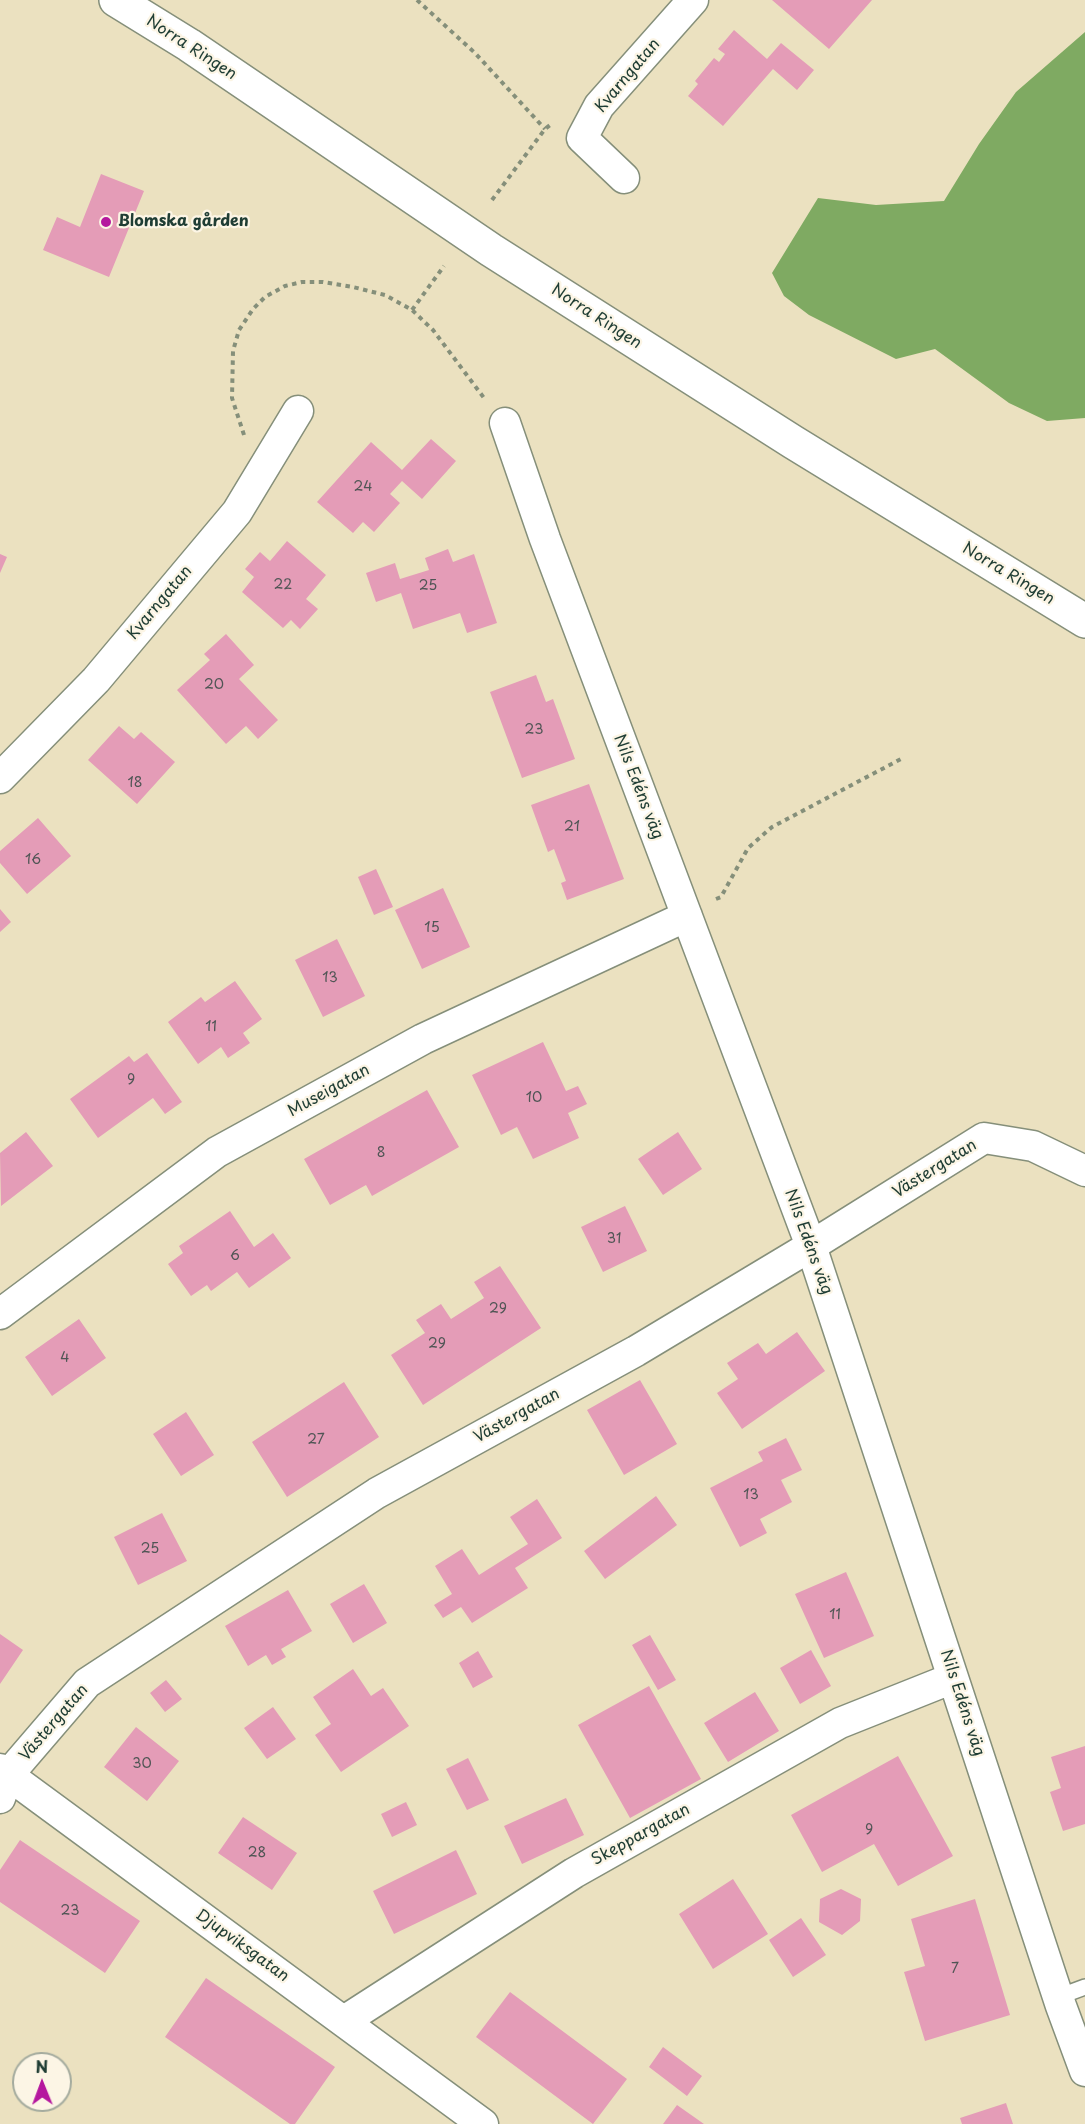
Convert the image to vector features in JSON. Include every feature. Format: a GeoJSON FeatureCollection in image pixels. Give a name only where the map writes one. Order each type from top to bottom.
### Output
{"type":"FeatureCollection","features":[{"type":"Feature","properties":{"kind":"street","name":"Norra Ringen"},"geometry":{"type":"LineString","coordinates":[[116,0],[189,45],[531,276],[793,442],[1085,621]]}},
{"type":"Feature","properties":{"kind":"street","name":"Kvarngatan"},"geometry":{"type":"LineString","coordinates":[[624,178],[582,138],[599,106],[693,0]]}},
{"type":"Feature","properties":{"kind":"street","name":"Kvarngatan"},"geometry":{"type":"LineString","coordinates":[[0,778],[96,680],[237,512],[298,411]]}},
{"type":"Feature","properties":{"kind":"street","name":"Nils Edéns väg"},"geometry":{"type":"LineString","coordinates":[[505,423],[545,539],[811,1246],[953,1677],[1071,1992],[1085,2071]]}},
{"type":"Feature","properties":{"kind":"street","name":"Museigatan"},"geometry":{"type":"LineString","coordinates":[[0,1314],[217,1152],[423,1039],[687,916]]}},
{"type":"Feature","properties":{"kind":"street","name":"Västergatan"},"geometry":{"type":"LineString","coordinates":[[3,1780],[87,1683],[377,1493],[636,1351],[811,1246],[984,1138],[1033,1146],[1085,1171]]}},
{"type":"Feature","properties":{"kind":"street","name":"Skeppargatan"},"geometry":{"type":"LineString","coordinates":[[344,2021],[574,1873],[840,1723],[953,1677]]}},
{"type":"Feature","properties":{"kind":"street","name":"Djupviksgatan"},"geometry":{"type":"LineString","coordinates":[[3,1780],[344,2021],[483,2124]]}},
{"type":"Feature","properties":{"kind":"path"},"geometry":{"type":"LineString","coordinates":[[417,0],[475,53],[545,129],[492,200]]}},
{"type":"Feature","properties":{"kind":"path"},"geometry":{"type":"LineString","coordinates":[[412,310],[444,266]]}},
{"type":"Feature","properties":{"kind":"path"},"geometry":{"type":"LineString","coordinates":[[263,470],[241,430],[232,398],[233,351],[239,330],[253,309],[265,297],[285,286],[302,282],[323,282],[385,295],[412,310],[433,330],[472,384],[505,423]]}},
{"type":"Feature","properties":{"kind":"path"},"geometry":{"type":"LineString","coordinates":[[687,916],[721,897],[748,848],[772,826],[901,759]]}},
{"type":"Feature","properties":{"kind":"green space"},"geometry":{"type":"Polygon","coordinates":[[[1085,32],[1085,418],[1047,421],[1009,403],[935,349],[896,359],[809,315],[784,296],[772,273],[818,198],[876,205],[944,201],[979,144],[1016,92],[1085,32]]]}},
{"type":"Feature","properties":{"kind":"building"},"geometry":{"type":"Polygon","coordinates":[[[772,0],[872,0],[829,49],[772,0]]]}},
{"type":"Feature","properties":{"kind":"building"},"geometry":{"type":"Polygon","coordinates":[[[734,30],[767,59],[781,43],[814,70],[797,90],[773,69],[723,126],[688,96],[698,84],[695,81],[714,58],[719,62],[725,54],[718,49],[734,30]]]}},
{"type":"Feature","properties":{"kind":"building","name":"Blomska gården"},"geometry":{"type":"Polygon","coordinates":[[[101,174],[144,191],[109,277],[43,250],[57,217],[80,227],[101,174]]]}},
{"type":"Feature","properties":{"kind":"building"},"geometry":{"type":"Polygon","coordinates":[[[431,439],[456,461],[422,499],[402,481],[390,494],[400,503],[374,532],[363,522],[353,533],[317,502],[371,442],[402,470],[431,439]]]}},
{"type":"Feature","properties":{"kind":"building"},"geometry":{"type":"Polygon","coordinates":[[[287,541],[326,575],[306,599],[318,609],[300,629],[291,620],[283,628],[242,592],[254,577],[245,569],[260,552],[270,561],[287,541]]]}},
{"type":"Feature","properties":{"kind":"building"},"geometry":{"type":"Polygon","coordinates":[[[448,549],[453,562],[474,554],[497,623],[467,633],[460,613],[413,629],[401,593],[376,602],[366,573],[395,563],[400,579],[429,570],[425,558],[448,549]]]}},
{"type":"Feature","properties":{"kind":"building"},"geometry":{"type":"Polygon","coordinates":[[[0,554],[7,557],[0,573],[0,554]]]}},
{"type":"Feature","properties":{"kind":"building"},"geometry":{"type":"Polygon","coordinates":[[[226,634],[254,665],[239,679],[278,720],[258,739],[246,726],[226,744],[177,690],[210,660],[204,654],[226,634]]]}},
{"type":"Feature","properties":{"kind":"building"},"geometry":{"type":"Polygon","coordinates":[[[536,675],[546,702],[553,699],[575,759],[522,778],[490,692],[536,675]]]}},
{"type":"Feature","properties":{"kind":"building"},"geometry":{"type":"Polygon","coordinates":[[[119,726],[134,739],[141,732],[175,762],[137,804],[88,760],[119,726]]]}},
{"type":"Feature","properties":{"kind":"building"},"geometry":{"type":"Polygon","coordinates":[[[589,784],[624,879],[567,900],[561,883],[566,881],[554,849],[548,852],[531,805],[589,784]]]}},
{"type":"Feature","properties":{"kind":"building"},"geometry":{"type":"Polygon","coordinates":[[[38,818],[71,856],[27,894],[0,863],[0,851],[38,818]]]}},
{"type":"Feature","properties":{"kind":"building"},"geometry":{"type":"Polygon","coordinates":[[[376,869],[393,907],[374,915],[358,877],[376,869]]]}},
{"type":"Feature","properties":{"kind":"building"},"geometry":{"type":"Polygon","coordinates":[[[443,888],[470,947],[422,969],[395,910],[443,888]]]}},
{"type":"Feature","properties":{"kind":"building"},"geometry":{"type":"Polygon","coordinates":[[[0,909],[11,922],[0,932],[0,909]]]}},
{"type":"Feature","properties":{"kind":"building"},"geometry":{"type":"Polygon","coordinates":[[[337,939],[365,996],[323,1017],[295,960],[337,939]]]}},
{"type":"Feature","properties":{"kind":"building"},"geometry":{"type":"Polygon","coordinates":[[[235,981],[262,1019],[243,1033],[250,1043],[228,1058],[221,1047],[198,1064],[168,1022],[201,997],[205,1002],[235,981]]]}},
{"type":"Feature","properties":{"kind":"building"},"geometry":{"type":"Polygon","coordinates":[[[543,1042],[566,1091],[578,1086],[587,1104],[568,1113],[579,1138],[533,1159],[517,1127],[501,1135],[472,1075],[543,1042]]]}},
{"type":"Feature","properties":{"kind":"building"},"geometry":{"type":"Polygon","coordinates":[[[147,1053],[182,1102],[165,1114],[153,1098],[98,1138],[70,1099],[129,1056],[134,1062],[147,1053]]]}},
{"type":"Feature","properties":{"kind":"building"},"geometry":{"type":"Polygon","coordinates":[[[427,1090],[459,1147],[372,1196],[366,1185],[330,1205],[304,1159],[427,1090]]]}},
{"type":"Feature","properties":{"kind":"building"},"geometry":{"type":"Polygon","coordinates":[[[26,1132],[53,1166],[1,1206],[0,1153],[26,1132]]]}},
{"type":"Feature","properties":{"kind":"building"},"geometry":{"type":"Polygon","coordinates":[[[678,1132],[702,1169],[663,1195],[638,1159],[678,1132]]]}},
{"type":"Feature","properties":{"kind":"building"},"geometry":{"type":"Polygon","coordinates":[[[625,1206],[647,1251],[603,1272],[581,1227],[625,1206]]]}},
{"type":"Feature","properties":{"kind":"building"},"geometry":{"type":"Polygon","coordinates":[[[230,1211],[254,1247],[273,1233],[291,1258],[249,1288],[237,1272],[211,1291],[207,1285],[191,1296],[168,1264],[183,1253],[179,1246],[230,1211]]]}},
{"type":"Feature","properties":{"kind":"building"},"geometry":{"type":"Polygon","coordinates":[[[500,1266],[541,1328],[423,1405],[391,1355],[425,1333],[416,1320],[441,1304],[451,1319],[484,1298],[474,1282],[500,1266]]]}},
{"type":"Feature","properties":{"kind":"building"},"geometry":{"type":"Polygon","coordinates":[[[79,1319],[106,1358],[52,1396],[25,1357],[79,1319]]]}},
{"type":"Feature","properties":{"kind":"building"},"geometry":{"type":"Polygon","coordinates":[[[797,1332],[825,1371],[742,1429],[717,1393],[738,1379],[727,1363],[758,1343],[766,1354],[797,1332]]]}},
{"type":"Feature","properties":{"kind":"building"},"geometry":{"type":"Polygon","coordinates":[[[640,1380],[677,1444],[624,1475],[587,1410],[640,1380]]]}},
{"type":"Feature","properties":{"kind":"building"},"geometry":{"type":"Polygon","coordinates":[[[344,1382],[379,1437],[287,1497],[252,1442],[344,1382]]]}},
{"type":"Feature","properties":{"kind":"building"},"geometry":{"type":"Polygon","coordinates":[[[186,1412],[214,1455],[181,1476],[153,1434],[186,1412]]]}},
{"type":"Feature","properties":{"kind":"building"},"geometry":{"type":"Polygon","coordinates":[[[786,1438],[802,1470],[781,1480],[792,1502],[760,1519],[767,1533],[740,1547],[710,1488],[763,1461],[758,1452],[786,1438]]]}},
{"type":"Feature","properties":{"kind":"building"},"geometry":{"type":"Polygon","coordinates":[[[656,1496],[677,1525],[605,1579],[584,1551],[656,1496]]]}},
{"type":"Feature","properties":{"kind":"building"},"geometry":{"type":"Polygon","coordinates":[[[537,1499],[562,1538],[515,1568],[528,1588],[472,1623],[461,1607],[443,1618],[434,1605],[452,1594],[435,1566],[462,1549],[479,1575],[528,1544],[510,1517],[537,1499]]]}},
{"type":"Feature","properties":{"kind":"building"},"geometry":{"type":"Polygon","coordinates":[[[162,1513],[187,1561],[138,1585],[114,1537],[162,1513]]]}},
{"type":"Feature","properties":{"kind":"building"},"geometry":{"type":"Polygon","coordinates":[[[846,1572],[874,1636],[824,1658],[795,1594],[846,1572]]]}},
{"type":"Feature","properties":{"kind":"building"},"geometry":{"type":"Polygon","coordinates":[[[364,1584],[387,1623],[353,1643],[330,1604],[364,1584]]]}},
{"type":"Feature","properties":{"kind":"building"},"geometry":{"type":"Polygon","coordinates":[[[288,1590],[312,1631],[281,1649],[286,1657],[272,1665],[266,1655],[248,1666],[225,1626],[288,1590]]]}},
{"type":"Feature","properties":{"kind":"building"},"geometry":{"type":"Polygon","coordinates":[[[0,1634],[23,1650],[0,1684],[0,1634]]]}},
{"type":"Feature","properties":{"kind":"building"},"geometry":{"type":"Polygon","coordinates":[[[650,1635],[676,1680],[658,1690],[632,1645],[650,1635]]]}},
{"type":"Feature","properties":{"kind":"building"},"geometry":{"type":"Polygon","coordinates":[[[811,1650],[831,1686],[800,1704],[780,1668],[811,1650]]]}},
{"type":"Feature","properties":{"kind":"building"},"geometry":{"type":"Polygon","coordinates":[[[478,1651],[493,1677],[473,1688],[459,1663],[478,1651]]]}},
{"type":"Feature","properties":{"kind":"building"},"geometry":{"type":"Polygon","coordinates":[[[353,1669],[371,1696],[383,1688],[409,1726],[341,1772],[315,1735],[331,1724],[313,1697],[353,1669]]]}},
{"type":"Feature","properties":{"kind":"building"},"geometry":{"type":"Polygon","coordinates":[[[166,1680],[182,1699],[165,1712],[150,1693],[166,1680]]]}},
{"type":"Feature","properties":{"kind":"building"},"geometry":{"type":"Polygon","coordinates":[[[649,1686],[701,1779],[630,1818],[578,1725],[649,1686]]]}},
{"type":"Feature","properties":{"kind":"building"},"geometry":{"type":"Polygon","coordinates":[[[755,1692],[779,1731],[728,1762],[704,1723],[755,1692]]]}},
{"type":"Feature","properties":{"kind":"building"},"geometry":{"type":"Polygon","coordinates":[[[273,1707],[296,1739],[267,1759],[244,1728],[273,1707]]]}},
{"type":"Feature","properties":{"kind":"building"},"geometry":{"type":"Polygon","coordinates":[[[136,1727],[179,1761],[147,1801],[104,1767],[136,1727]]]}},
{"type":"Feature","properties":{"kind":"building"},"geometry":{"type":"Polygon","coordinates":[[[1085,1746],[1085,1824],[1063,1831],[1050,1792],[1061,1788],[1051,1757],[1085,1746]]]}},
{"type":"Feature","properties":{"kind":"building"},"geometry":{"type":"Polygon","coordinates":[[[898,1756],[953,1856],[898,1886],[874,1844],[822,1872],[791,1815],[898,1756]]]}},
{"type":"Feature","properties":{"kind":"building"},"geometry":{"type":"Polygon","coordinates":[[[468,1758],[489,1800],[467,1810],[446,1769],[468,1758]]]}},
{"type":"Feature","properties":{"kind":"building"},"geometry":{"type":"Polygon","coordinates":[[[566,1798],[584,1835],[522,1864],[504,1826],[566,1798]]]}},
{"type":"Feature","properties":{"kind":"building"},"geometry":{"type":"Polygon","coordinates":[[[406,1802],[417,1825],[392,1837],[381,1814],[406,1802]]]}},
{"type":"Feature","properties":{"kind":"building"},"geometry":{"type":"Polygon","coordinates":[[[243,1817],[297,1853],[272,1890],[218,1853],[243,1817]]]}},
{"type":"Feature","properties":{"kind":"building"},"geometry":{"type":"Polygon","coordinates":[[[20,1840],[140,1921],[105,1973],[0,1902],[0,1870],[20,1840]]]}},
{"type":"Feature","properties":{"kind":"building"},"geometry":{"type":"Polygon","coordinates":[[[456,1850],[477,1894],[394,1934],[373,1891],[456,1850]]]}},
{"type":"Feature","properties":{"kind":"building"},"geometry":{"type":"Polygon","coordinates":[[[733,1879],[768,1934],[713,1969],[679,1914],[733,1879]]]}},
{"type":"Feature","properties":{"kind":"building"},"geometry":{"type":"Polygon","coordinates":[[[841,1889],[861,1899],[860,1921],[842,1935],[819,1922],[820,1899],[841,1889]]]}},
{"type":"Feature","properties":{"kind":"building"},"geometry":{"type":"Polygon","coordinates":[[[975,1899],[1010,2015],[925,2041],[904,1972],[925,1966],[911,1919],[975,1899]]]}},
{"type":"Feature","properties":{"kind":"building"},"geometry":{"type":"Polygon","coordinates":[[[801,1918],[826,1955],[793,1977],[769,1940],[801,1918]]]}},
{"type":"Feature","properties":{"kind":"building"},"geometry":{"type":"Polygon","coordinates":[[[206,1978],[335,2067],[295,2124],[290,2124],[165,2037],[206,1978]]]}},
{"type":"Feature","properties":{"kind":"building"},"geometry":{"type":"Polygon","coordinates":[[[510,1992],[627,2079],[593,2124],[476,2037],[510,1992]]]}},
{"type":"Feature","properties":{"kind":"building"},"geometry":{"type":"Polygon","coordinates":[[[663,2047],[702,2076],[687,2096],[649,2067],[663,2047]]]}},
{"type":"Feature","properties":{"kind":"building"},"geometry":{"type":"Polygon","coordinates":[[[1006,2103],[1013,2124],[962,2124],[960,2118],[1006,2103]]]}},
{"type":"Feature","properties":{"kind":"building"},"geometry":{"type":"Polygon","coordinates":[[[677,2105],[704,2124],[663,2124],[677,2105]]]}},
{"type":"Feature","properties":{"kind":"place","name":"Blomska gården"},"geometry":{"type":"Point","coordinates":[106,222]}}]}
